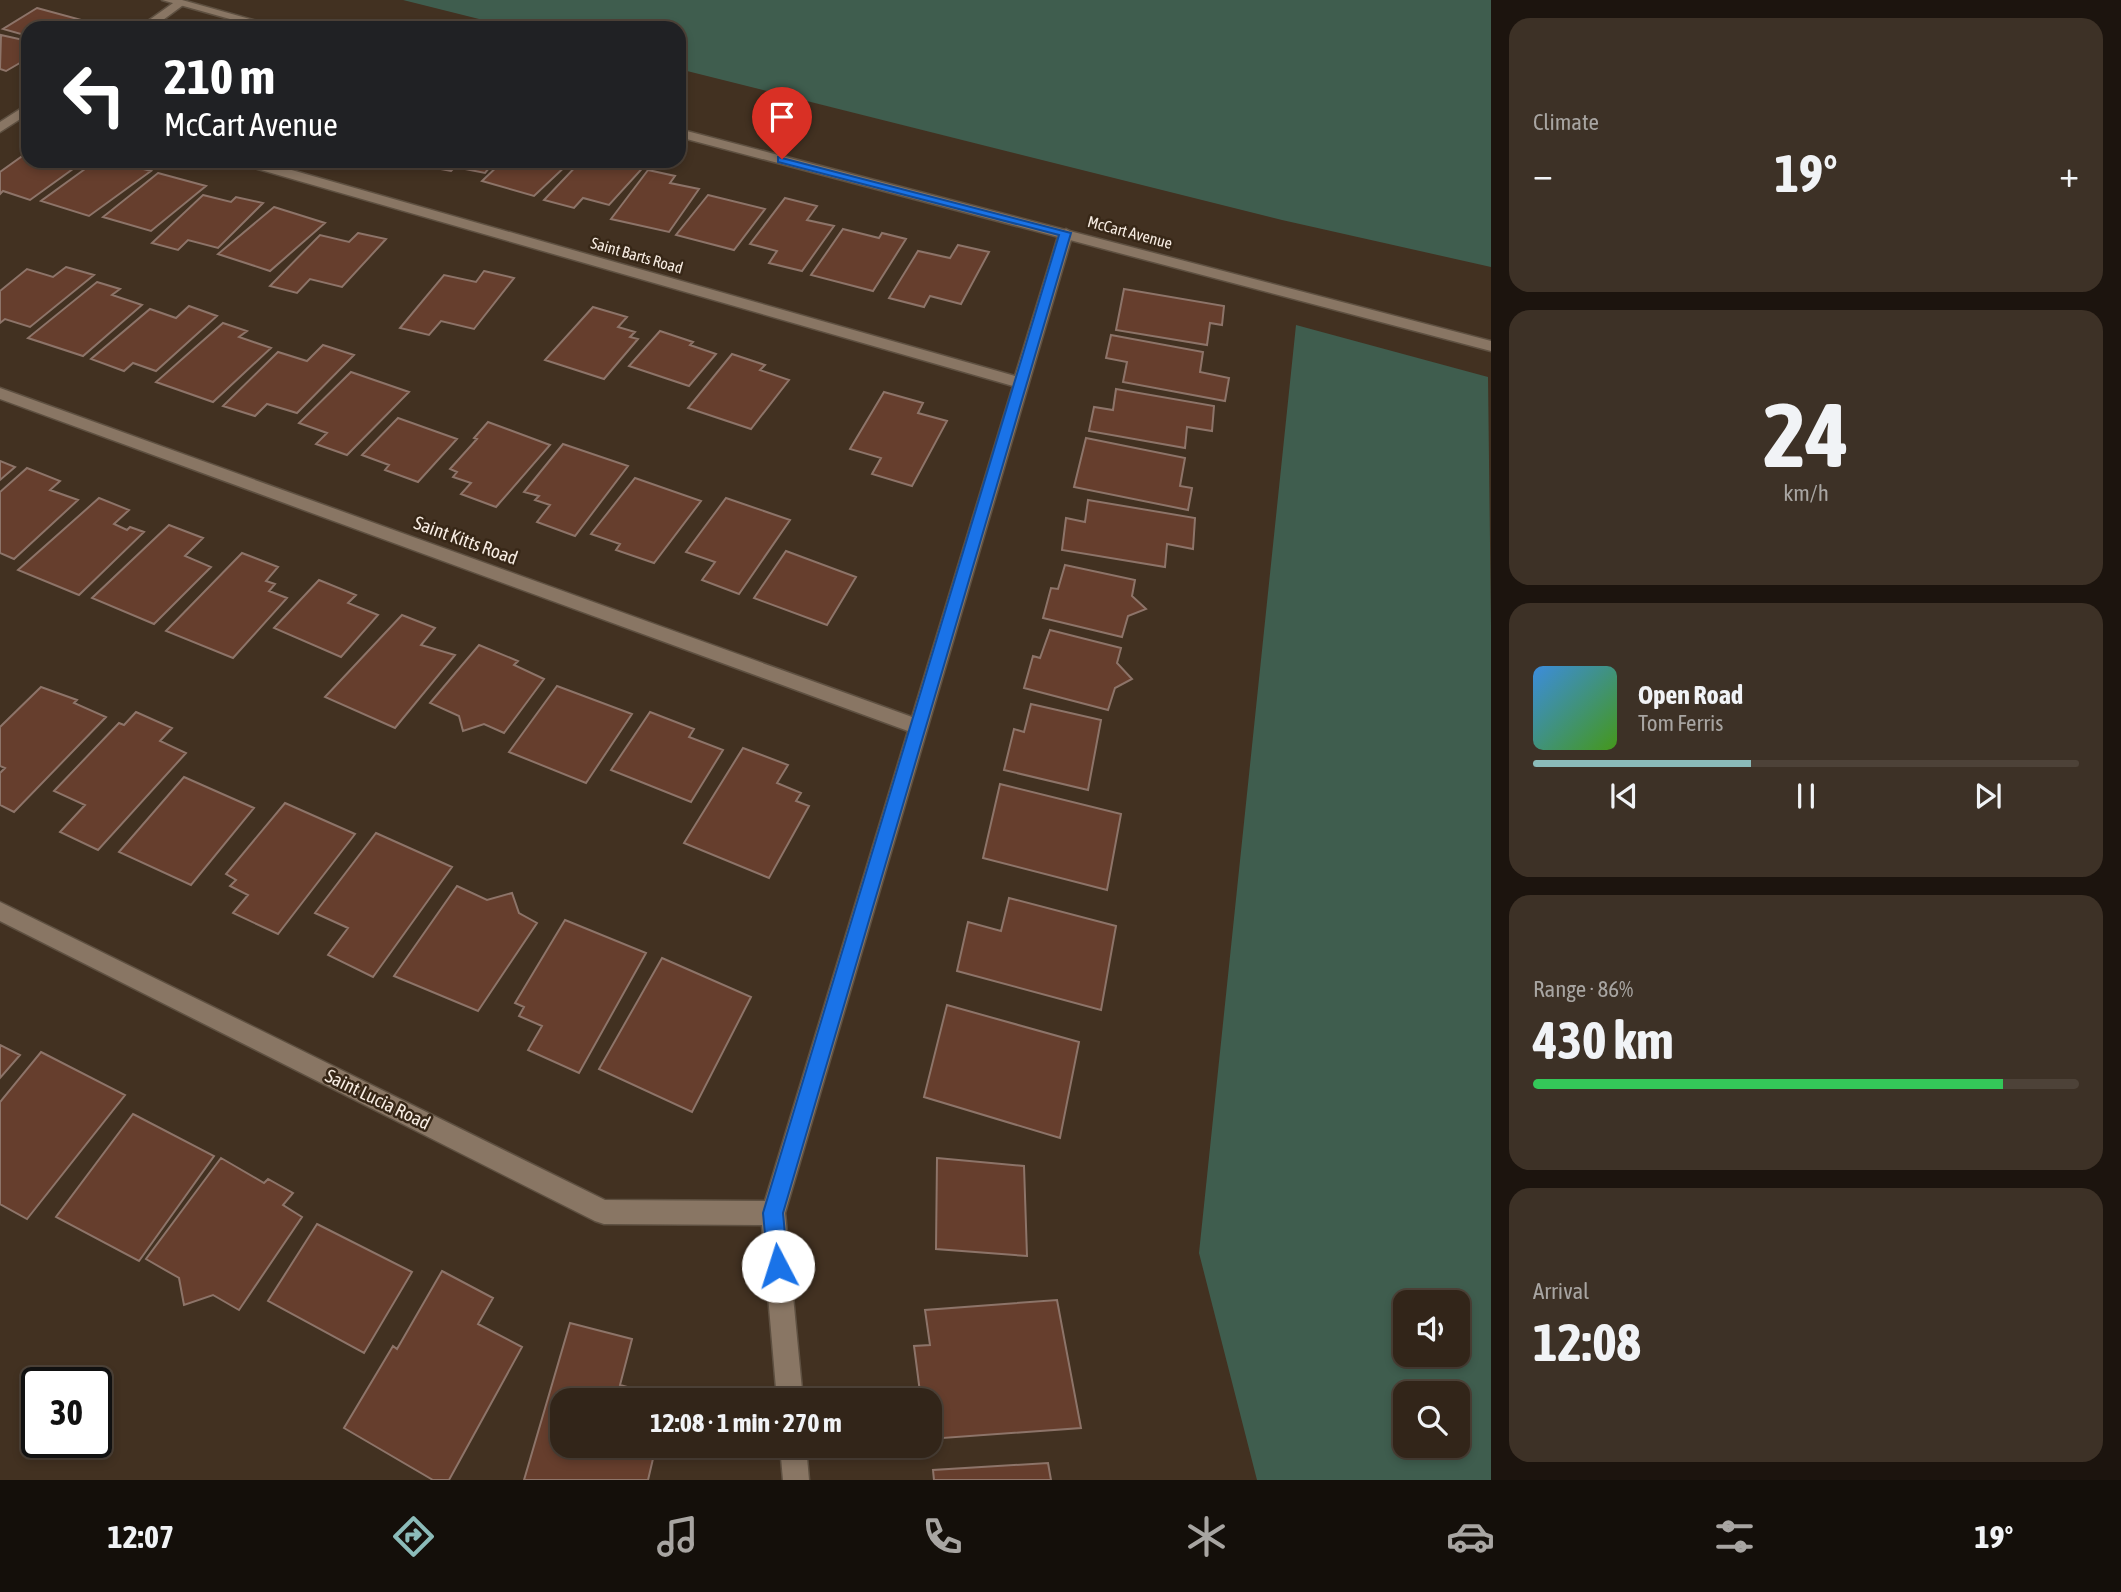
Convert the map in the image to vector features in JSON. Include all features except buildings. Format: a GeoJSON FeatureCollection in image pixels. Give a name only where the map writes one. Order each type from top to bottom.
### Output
{"type":"FeatureCollection","features":[{"type":"Feature","properties":{"kind":"street"},"geometry":{"type":"LineString","coordinates":[[152,21],[174,2],[248,21]]}},
{"type":"Feature","properties":{"kind":"street"},"geometry":{"type":"LineString","coordinates":[[0,128],[21,113]]}},
{"type":"Feature","properties":{"kind":"street","name":"McCart Avenue"},"geometry":{"type":"LineString","coordinates":[[686,135],[1491,346]]}},
{"type":"Feature","properties":{"kind":"street","name":"Saint Barts Road"},"geometry":{"type":"LineString","coordinates":[[268,168],[1021,383]]}},
{"type":"Feature","properties":{"kind":"street"},"geometry":{"type":"LineString","coordinates":[[789,1388],[773,1213],[1066,233]]}},
{"type":"Feature","properties":{"kind":"street","name":"Saint Kitts Road"},"geometry":{"type":"LineString","coordinates":[[0,393],[918,727]]}},
{"type":"Feature","properties":{"kind":"street","name":"Saint Lucia Road"},"geometry":{"type":"LineString","coordinates":[[0,911],[604,1212],[773,1213]]}},
{"type":"Feature","properties":{"kind":"street"},"geometry":{"type":"LineString","coordinates":[[794,1458],[796,1480]]}},
{"type":"Feature","properties":{"kind":"green space"},"geometry":{"type":"Polygon","coordinates":[[[403,0],[1491,0],[1491,267],[1282,220],[686,71],[686,21],[487,21],[403,0]]]}},
{"type":"Feature","properties":{"kind":"green space"},"geometry":{"type":"Polygon","coordinates":[[[1296,325],[1488,377],[1491,625],[1491,1480],[1257,1480],[1199,1253],[1296,325]]]}},
{"type":"Feature","properties":{"kind":"route"},"geometry":{"type":"LineString","coordinates":[[778,1266],[773,1213],[1066,233],[782,159]]}}]}
